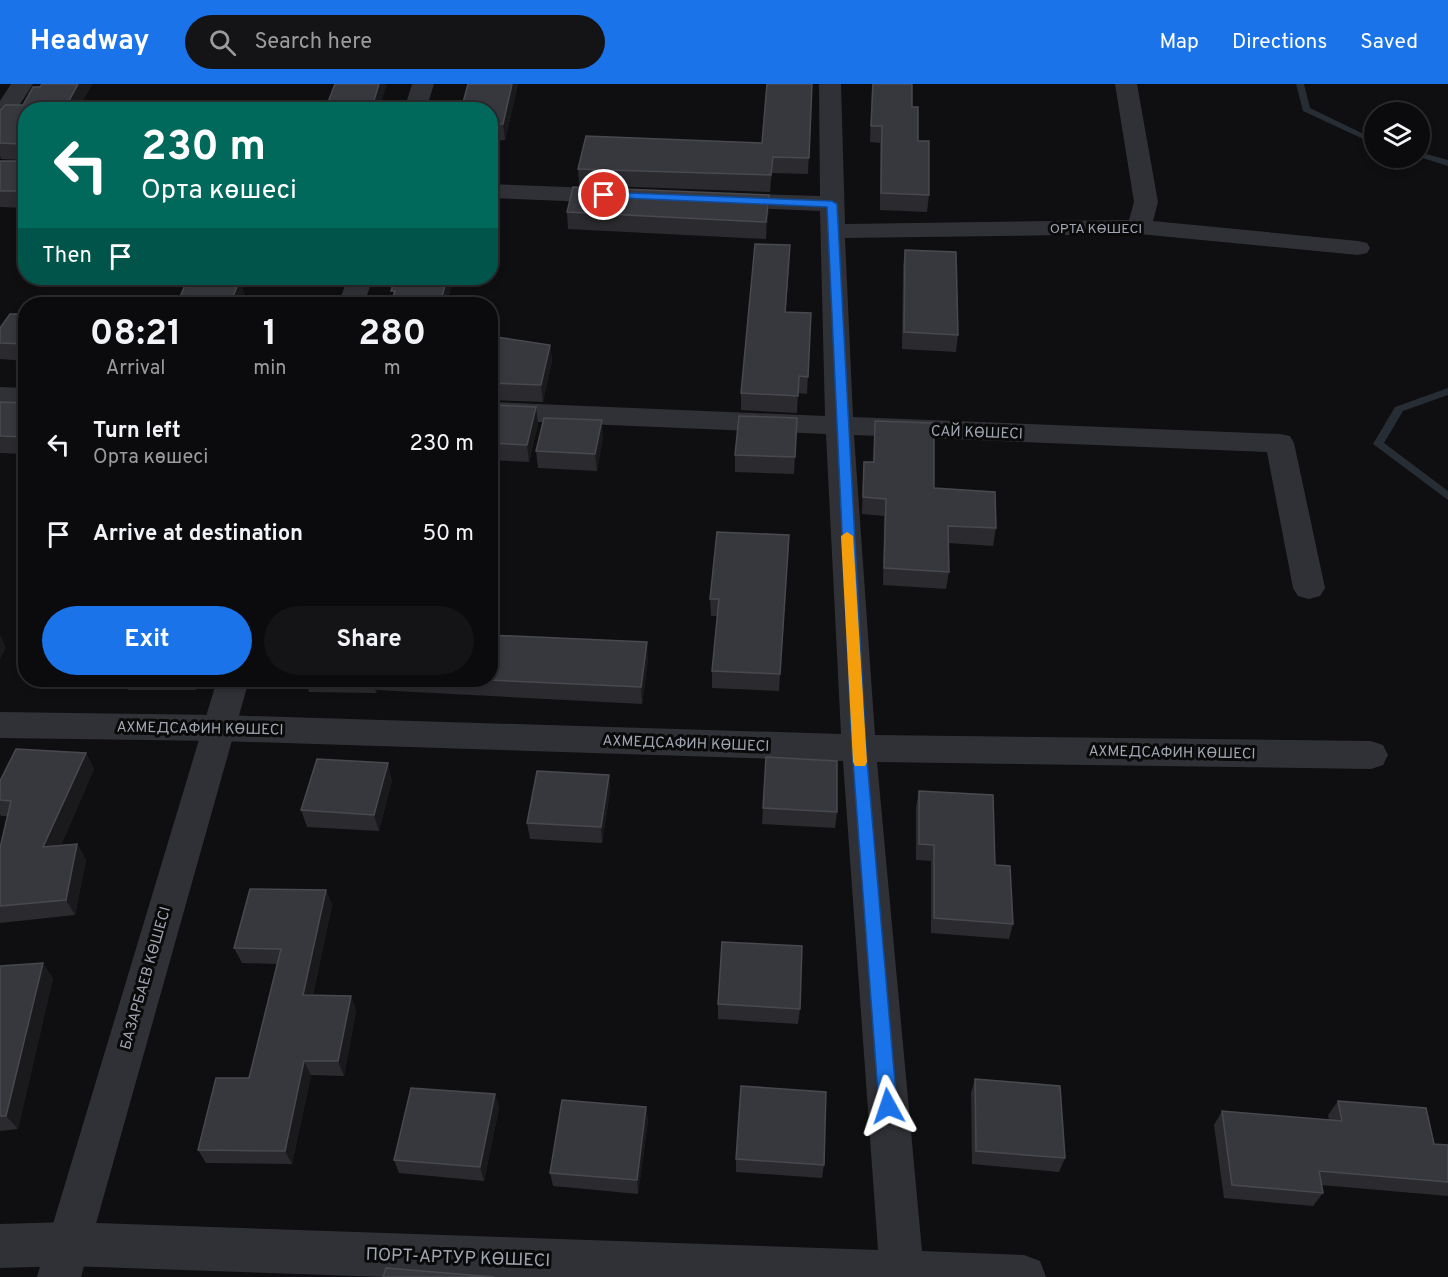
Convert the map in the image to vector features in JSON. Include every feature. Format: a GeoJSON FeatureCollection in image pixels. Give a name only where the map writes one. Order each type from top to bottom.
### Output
{"type":"FeatureCollection","features":[{"type":"Feature","properties":{"kind":"street"},"geometry":{"type":"LineString","coordinates":[[0,118],[22,84]]}},
{"type":"Feature","properties":{"kind":"street"},"geometry":{"type":"LineString","coordinates":[[417,102],[423,84]]}},
{"type":"Feature","properties":{"kind":"street"},"geometry":{"type":"LineString","coordinates":[[831,84],[832,218],[859,748],[902,1275]]}},
{"type":"Feature","properties":{"kind":"street"},"geometry":{"type":"LineString","coordinates":[[1126,84],[1146,202],[1139,227]]}},
{"type":"Feature","properties":{"kind":"street"},"geometry":{"type":"LineString","coordinates":[[498,191],[643,197]]}},
{"type":"Feature","properties":{"kind":"street","name":"ОРТА КӨШЕСІ"},"geometry":{"type":"LineString","coordinates":[[702,199],[832,218],[1139,227],[1358,248]]}},
{"type":"Feature","properties":{"kind":"street"},"geometry":{"type":"LineString","coordinates":[[0,396],[18,397]]}},
{"type":"Feature","properties":{"kind":"street","name":"САЙ КӨШЕСІ"},"geometry":{"type":"LineString","coordinates":[[498,411],[1280,443],[1309,588]]}},
{"type":"Feature","properties":{"kind":"street","name":"БАЗАРБАЕВ КӨШЕСІ"},"geometry":{"type":"LineString","coordinates":[[63,1261],[231,687]]}},
{"type":"Feature","properties":{"kind":"street","name":"АХМЕДСАФИН КӨШЕСІ"},"geometry":{"type":"LineString","coordinates":[[0,725],[219,728],[859,748],[1371,755]]}},
{"type":"Feature","properties":{"kind":"street","name":"ПОРТ-АРТУР КӨШЕСІ"},"geometry":{"type":"LineString","coordinates":[[0,1246],[63,1261],[1024,1277]]}},
{"type":"Feature","properties":{"kind":"building"},"geometry":{"type":"Polygon","coordinates":[[[42,84],[78,84],[68,102],[25,102],[33,87],[40,87],[42,84]]]}},
{"type":"Feature","properties":{"kind":"building"},"geometry":{"type":"Polygon","coordinates":[[[335,84],[379,84],[373,102],[328,102],[335,84]]]}},
{"type":"Feature","properties":{"kind":"building"},"geometry":{"type":"Polygon","coordinates":[[[468,84],[512,84],[503,124],[498,124],[498,102],[463,102],[468,84]]]}},
{"type":"Feature","properties":{"kind":"building"},"geometry":{"type":"Polygon","coordinates":[[[767,84],[812,84],[809,158],[773,157],[771,175],[578,169],[586,136],[762,143],[767,84]]]}},
{"type":"Feature","properties":{"kind":"building"},"geometry":{"type":"Polygon","coordinates":[[[873,84],[912,84],[912,107],[918,107],[918,141],[929,141],[929,195],[881,193],[882,126],[871,126],[873,84]]]}},
{"type":"Feature","properties":{"kind":"building"},"geometry":{"type":"Polygon","coordinates":[[[5,105],[18,105],[18,144],[0,143],[0,110],[5,105]]]}},
{"type":"Feature","properties":{"kind":"building"},"geometry":{"type":"Polygon","coordinates":[[[0,161],[18,161],[18,191],[0,191],[0,161]]]}},
{"type":"Feature","properties":{"kind":"building"},"geometry":{"type":"Polygon","coordinates":[[[573,187],[769,195],[766,222],[567,212],[573,187]]]}},
{"type":"Feature","properties":{"kind":"building"},"geometry":{"type":"Polygon","coordinates":[[[755,244],[790,245],[785,312],[811,313],[808,377],[799,376],[798,396],[741,393],[755,244]]]}},
{"type":"Feature","properties":{"kind":"building"},"geometry":{"type":"Polygon","coordinates":[[[905,250],[956,252],[958,335],[904,332],[905,250]]]}},
{"type":"Feature","properties":{"kind":"building"},"geometry":{"type":"Polygon","coordinates":[[[185,285],[238,285],[233,297],[180,297],[185,285]]]}},
{"type":"Feature","properties":{"kind":"building"},"geometry":{"type":"Polygon","coordinates":[[[393,285],[445,285],[442,297],[393,297],[395,291],[391,291],[393,285]]]}},
{"type":"Feature","properties":{"kind":"building"},"geometry":{"type":"Polygon","coordinates":[[[10,314],[18,314],[18,344],[0,343],[0,328],[10,314]]]}},
{"type":"Feature","properties":{"kind":"building"},"geometry":{"type":"Polygon","coordinates":[[[498,337],[550,345],[541,385],[498,383],[498,337]]]}},
{"type":"Feature","properties":{"kind":"building"},"geometry":{"type":"Polygon","coordinates":[[[0,402],[18,403],[18,437],[0,436],[0,402]]]}},
{"type":"Feature","properties":{"kind":"building"},"geometry":{"type":"Polygon","coordinates":[[[498,405],[536,407],[527,445],[498,443],[498,405]]]}},
{"type":"Feature","properties":{"kind":"building"},"geometry":{"type":"Polygon","coordinates":[[[739,416],[797,418],[795,457],[735,455],[739,416]]]}},
{"type":"Feature","properties":{"kind":"building"},"geometry":{"type":"Polygon","coordinates":[[[544,418],[602,420],[595,454],[536,451],[544,418]]]}},
{"type":"Feature","properties":{"kind":"building"},"geometry":{"type":"Polygon","coordinates":[[[875,421],[934,423],[934,488],[995,492],[996,528],[948,526],[949,572],[884,568],[886,499],[863,497],[864,462],[874,462],[875,421]]]}},
{"type":"Feature","properties":{"kind":"building"},"geometry":{"type":"Polygon","coordinates":[[[717,532],[789,535],[780,674],[712,671],[719,599],[710,599],[717,532]]]}},
{"type":"Feature","properties":{"kind":"building"},"geometry":{"type":"Polygon","coordinates":[[[498,635],[647,642],[641,687],[498,680],[498,635]]]}},
{"type":"Feature","properties":{"kind":"building"},"geometry":{"type":"Polygon","coordinates":[[[16,749],[86,753],[43,847],[77,844],[66,900],[0,906],[0,848],[11,801],[0,800],[0,781],[16,749]]]}},
{"type":"Feature","properties":{"kind":"building"},"geometry":{"type":"Polygon","coordinates":[[[766,757],[837,761],[837,812],[763,808],[766,757]]]}},
{"type":"Feature","properties":{"kind":"building"},"geometry":{"type":"Polygon","coordinates":[[[317,759],[388,763],[374,815],[301,810],[317,759]]]}},
{"type":"Feature","properties":{"kind":"building"},"geometry":{"type":"Polygon","coordinates":[[[537,771],[609,775],[601,827],[527,823],[537,771]]]}},
{"type":"Feature","properties":{"kind":"building"},"geometry":{"type":"Polygon","coordinates":[[[919,791],[993,795],[995,865],[1010,866],[1013,924],[934,918],[934,845],[919,844],[919,791]]]}},
{"type":"Feature","properties":{"kind":"building"},"geometry":{"type":"Polygon","coordinates":[[[250,889],[326,890],[303,995],[351,996],[338,1061],[304,1061],[285,1151],[198,1150],[216,1078],[249,1078],[281,949],[234,948],[250,889]]]}},
{"type":"Feature","properties":{"kind":"building"},"geometry":{"type":"Polygon","coordinates":[[[722,942],[802,946],[800,1009],[718,1004],[722,942]]]}},
{"type":"Feature","properties":{"kind":"building"},"geometry":{"type":"Polygon","coordinates":[[[43,963],[6,1116],[0,1116],[0,966],[43,963]]]}},
{"type":"Feature","properties":{"kind":"building"},"geometry":{"type":"Polygon","coordinates":[[[975,1079],[1060,1086],[1065,1158],[976,1151],[975,1079]]]}},
{"type":"Feature","properties":{"kind":"building"},"geometry":{"type":"Polygon","coordinates":[[[741,1086],[826,1092],[824,1165],[736,1159],[741,1086]]]}},
{"type":"Feature","properties":{"kind":"building"},"geometry":{"type":"Polygon","coordinates":[[[411,1088],[495,1094],[480,1167],[394,1160],[411,1088]]]}},
{"type":"Feature","properties":{"kind":"building"},"geometry":{"type":"Polygon","coordinates":[[[562,1100],[646,1107],[637,1180],[550,1173],[562,1100]]]}},
{"type":"Feature","properties":{"kind":"building"},"geometry":{"type":"Polygon","coordinates":[[[1338,1101],[1426,1108],[1434,1144],[1448,1145],[1448,1182],[1319,1171],[1323,1193],[1232,1185],[1222,1111],[1342,1121],[1338,1101]]]}},
{"type":"Feature","properties":{"kind":"building"},"geometry":{"type":"Polygon","coordinates":[[[386,1268],[494,1277],[383,1277],[386,1268]]]}},
{"type":"Feature","properties":{"kind":"waterway"},"geometry":{"type":"LineString","coordinates":[[1300,84],[1306,109],[1364,137]]}},
{"type":"Feature","properties":{"kind":"waterway"},"geometry":{"type":"LineString","coordinates":[[1430,157],[1448,163]]}},
{"type":"Feature","properties":{"kind":"waterway"},"geometry":{"type":"LineString","coordinates":[[1448,391],[1399,409],[1378,444],[1448,496]]}},
{"type":"Feature","properties":{"kind":"slow traffic"},"geometry":{"type":"LineString","coordinates":[[847,536],[860,762]]}},
{"type":"Feature","properties":{"kind":"route"},"geometry":{"type":"LineString","coordinates":[[604,195],[832,204],[841,427],[859,748],[888,1106]]}}]}
